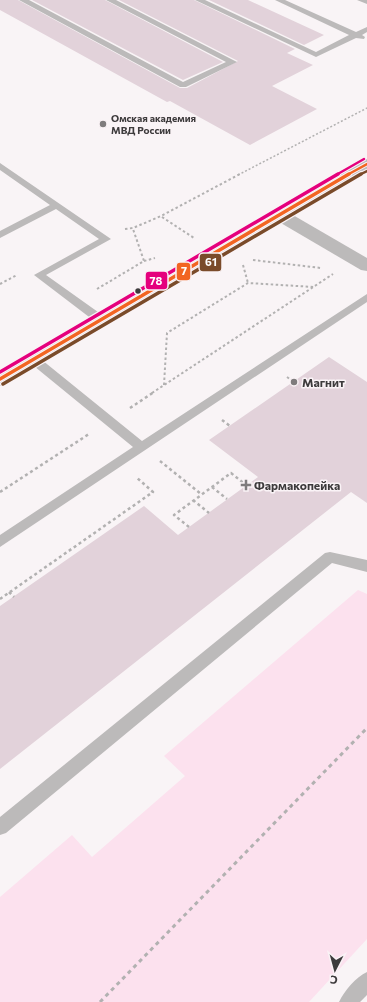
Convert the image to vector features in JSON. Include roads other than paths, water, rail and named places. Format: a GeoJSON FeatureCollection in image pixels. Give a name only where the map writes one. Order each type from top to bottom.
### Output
{"type":"FeatureCollection","features":[{"type":"Feature","properties":{"kind":"main road"},"geometry":{"type":"LineString","coordinates":[[0,379],[367,164]]}},
{"type":"Feature","properties":{"kind":"street"},"geometry":{"type":"LineString","coordinates":[[280,215],[367,266]]}},
{"type":"Feature","properties":{"kind":"lane"},"geometry":{"type":"LineString","coordinates":[[22,0],[183,86],[233,62],[110,0]]}},
{"type":"Feature","properties":{"kind":"lane"},"geometry":{"type":"LineString","coordinates":[[199,0],[316,55],[367,29]]}},
{"type":"Feature","properties":{"kind":"lane"},"geometry":{"type":"LineString","coordinates":[[279,0],[367,39]]}},
{"type":"Feature","properties":{"kind":"lane"},"geometry":{"type":"LineString","coordinates":[[362,0],[367,2]]}},
{"type":"Feature","properties":{"kind":"lane"},"geometry":{"type":"LineString","coordinates":[[0,166],[106,239],[39,274],[101,320]]}},
{"type":"Feature","properties":{"kind":"lane"},"geometry":{"type":"LineString","coordinates":[[0,235],[57,205]]}},
{"type":"Feature","properties":{"kind":"lane"},"geometry":{"type":"LineString","coordinates":[[0,542],[367,297]]}},
{"type":"Feature","properties":{"kind":"lane"},"geometry":{"type":"LineString","coordinates":[[33,359],[142,447]]}},
{"type":"Feature","properties":{"kind":"lane"},"geometry":{"type":"LineString","coordinates":[[0,827],[330,557],[367,566]]}},
{"type":"Feature","properties":{"kind":"lane"},"geometry":{"type":"LineString","coordinates":[[348,1002],[367,981]]}},
{"type":"Feature","properties":{"kind":"place","name":"Омская академия МВД России"},"geometry":{"type":"Point","coordinates":[103,124]}},
{"type":"Feature","properties":{"kind":"place","name":"Магнит"},"geometry":{"type":"Point","coordinates":[294,382]}},
{"type":"Feature","properties":{"kind":"place","name":"Фармакопейка"},"geometry":{"type":"Point","coordinates":[246,485]}}]}
